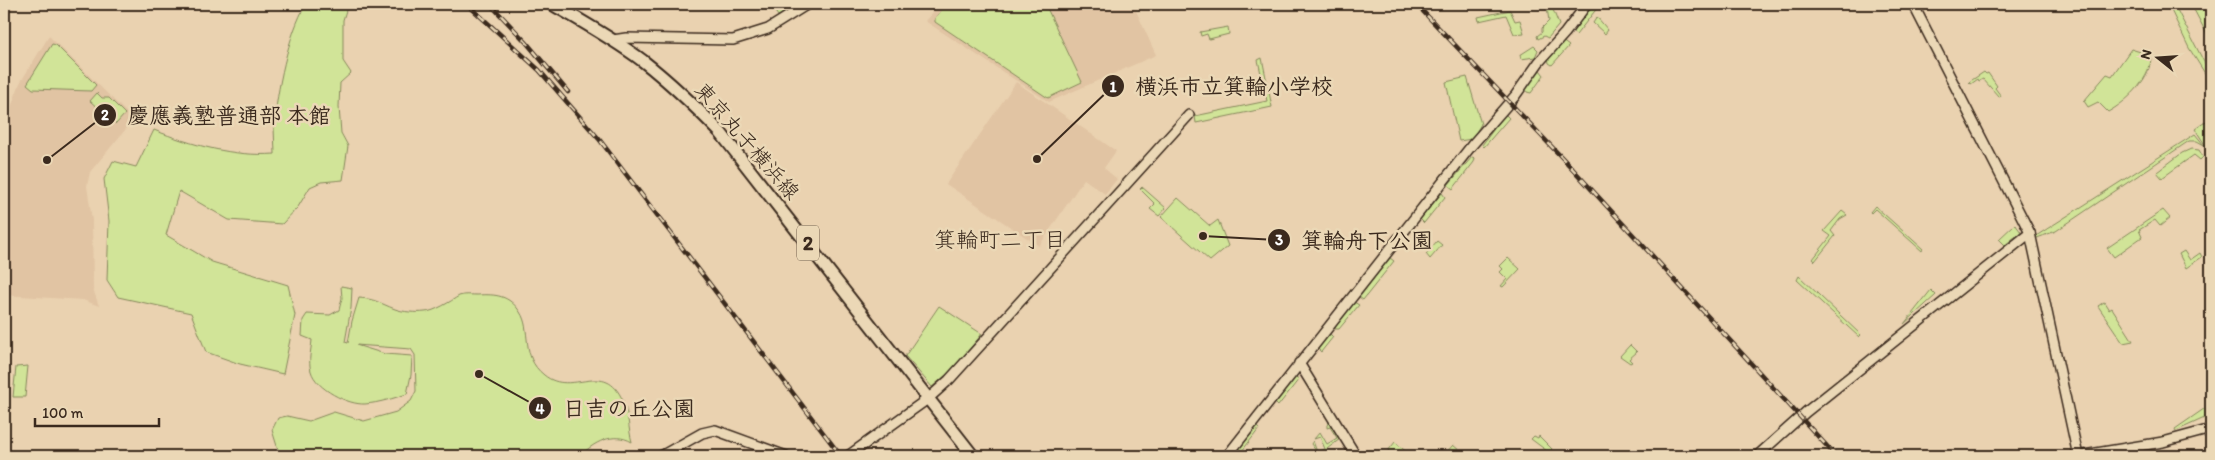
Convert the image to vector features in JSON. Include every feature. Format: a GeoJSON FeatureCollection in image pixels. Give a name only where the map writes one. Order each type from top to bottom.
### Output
{"type":"FeatureCollection","features":[{"type":"Feature","properties":{"kind":"main road","name":"東京丸子横浜線"},"geometry":{"type":"LineString","coordinates":[[552,4],[613,40],[648,65],[681,93],[720,132],[973,456]]}},
{"type":"Feature","properties":{"kind":"street"},"geometry":{"type":"LineString","coordinates":[[613,40],[633,38],[733,40],[768,29],[808,4]]}},
{"type":"Feature","properties":{"kind":"street"},"geometry":{"type":"LineString","coordinates":[[1227,456],[1472,145],[1515,96],[1539,62],[1566,33],[1588,4]]}},
{"type":"Feature","properties":{"kind":"street"},"geometry":{"type":"LineString","coordinates":[[1913,4],[2030,233],[2078,456],[2163,442],[2211,430]]}},
{"type":"Feature","properties":{"kind":"street"},"geometry":{"type":"LineString","coordinates":[[848,456],[929,398],[949,380],[1189,115]]}},
{"type":"Feature","properties":{"kind":"street"},"geometry":{"type":"LineString","coordinates":[[1757,456],[1806,412],[2030,233]]}},
{"type":"Feature","properties":{"kind":"street"},"geometry":{"type":"LineString","coordinates":[[1299,363],[1356,456]]}},
{"type":"Feature","properties":{"kind":"street"},"geometry":{"type":"LineString","coordinates":[[661,456],[702,433],[715,430],[786,456]]}},
{"type":"Feature","properties":{"kind":"shaded area"},"geometry":{"type":"Polygon","coordinates":[[[4,4],[14,4],[15,6],[4,20],[4,4]]]}},
{"type":"Feature","properties":{"kind":"shaded area"},"geometry":{"type":"Polygon","coordinates":[[[940,4],[1133,4],[1156,55],[1049,102],[925,21],[940,4]]]}},
{"type":"Feature","properties":{"kind":"shaded area"},"geometry":{"type":"Polygon","coordinates":[[[49,36],[127,113],[131,123],[90,172],[87,186],[92,220],[93,289],[99,306],[83,300],[4,295],[4,121],[6,121],[20,83],[49,36]]]}},
{"type":"Feature","properties":{"kind":"shaded area"},"geometry":{"type":"Polygon","coordinates":[[[1016,82],[1116,151],[1104,168],[1117,179],[1105,194],[1084,179],[1039,246],[946,184],[1016,82]]]}},
{"type":"Feature","properties":{"kind":"green space"},"geometry":{"type":"Polygon","coordinates":[[[306,4],[348,4],[343,20],[343,61],[351,73],[340,83],[339,107],[341,133],[348,146],[343,180],[321,182],[310,187],[298,207],[282,224],[229,220],[179,191],[166,235],[212,262],[288,285],[295,315],[283,374],[240,364],[206,352],[191,313],[118,297],[107,280],[109,221],[104,179],[113,161],[136,167],[154,130],[213,149],[244,154],[275,154],[274,127],[281,80],[294,31],[306,4]]]}},
{"type":"Feature","properties":{"kind":"green space"},"geometry":{"type":"Polygon","coordinates":[[[770,4],[798,4],[778,16],[770,4]]]}},
{"type":"Feature","properties":{"kind":"green space"},"geometry":{"type":"Polygon","coordinates":[[[947,4],[1045,4],[1082,82],[1048,98],[935,22],[935,18],[947,4]]]}},
{"type":"Feature","properties":{"kind":"green space"},"geometry":{"type":"Polygon","coordinates":[[[1590,4],[1598,7],[1576,35],[1570,30],[1590,4]]]}},
{"type":"Feature","properties":{"kind":"green space"},"geometry":{"type":"Polygon","coordinates":[[[2168,4],[2174,4],[2211,73],[2211,83],[2189,48],[2168,4]]]}},
{"type":"Feature","properties":{"kind":"green space"},"geometry":{"type":"Polygon","coordinates":[[[2191,4],[2210,4],[2211,42],[2191,4]]]}},
{"type":"Feature","properties":{"kind":"green space"},"geometry":{"type":"Polygon","coordinates":[[[1552,7],[1559,25],[1548,38],[1544,36],[1538,39],[1537,36],[1549,21],[1547,8],[1552,7]]]}},
{"type":"Feature","properties":{"kind":"green space"},"geometry":{"type":"Polygon","coordinates":[[[1510,10],[1515,21],[1520,20],[1524,33],[1514,34],[1506,15],[1479,21],[1478,17],[1510,10]]]}},
{"type":"Feature","properties":{"kind":"green space"},"geometry":{"type":"Polygon","coordinates":[[[1597,17],[1608,30],[1605,34],[1593,23],[1597,17]]]}},
{"type":"Feature","properties":{"kind":"green space"},"geometry":{"type":"Polygon","coordinates":[[[1228,27],[1229,34],[1209,39],[1207,34],[1201,36],[1200,32],[1228,27]]]}},
{"type":"Feature","properties":{"kind":"green space"},"geometry":{"type":"Polygon","coordinates":[[[1561,40],[1569,46],[1552,65],[1549,63],[1548,57],[1561,40]]]}},
{"type":"Feature","properties":{"kind":"green space"},"geometry":{"type":"Polygon","coordinates":[[[52,44],[56,45],[96,85],[91,91],[33,89],[27,84],[52,44]]]}},
{"type":"Feature","properties":{"kind":"green space"},"geometry":{"type":"Polygon","coordinates":[[[1534,46],[1538,50],[1535,57],[1521,59],[1520,55],[1534,46]]]}},
{"type":"Feature","properties":{"kind":"green space"},"geometry":{"type":"Polygon","coordinates":[[[2131,49],[2147,54],[2151,59],[2146,75],[2136,90],[2122,103],[2108,112],[2098,102],[2088,107],[2084,101],[2107,74],[2112,76],[2131,49]]]}},
{"type":"Feature","properties":{"kind":"green space"},"geometry":{"type":"Polygon","coordinates":[[[1262,58],[1272,107],[1196,123],[1195,116],[1267,101],[1258,60],[1262,58]]]}},
{"type":"Feature","properties":{"kind":"green space"},"geometry":{"type":"Polygon","coordinates":[[[1540,70],[1544,75],[1531,93],[1527,92],[1525,87],[1540,70]]]}},
{"type":"Feature","properties":{"kind":"green space"},"geometry":{"type":"Polygon","coordinates":[[[1984,72],[1988,73],[2001,96],[1999,97],[1983,79],[1979,81],[1978,79],[1971,84],[1969,82],[1984,72]]]}},
{"type":"Feature","properties":{"kind":"green space"},"geometry":{"type":"Polygon","coordinates":[[[1467,77],[1481,124],[1472,139],[1459,141],[1446,82],[1467,77]]]}},
{"type":"Feature","properties":{"kind":"green space"},"geometry":{"type":"Polygon","coordinates":[[[97,93],[102,98],[109,98],[125,114],[116,124],[90,101],[97,93]]]}},
{"type":"Feature","properties":{"kind":"green space"},"geometry":{"type":"Polygon","coordinates":[[[1505,114],[1509,118],[1484,147],[1482,145],[1505,114]]]}},
{"type":"Feature","properties":{"kind":"green space"},"geometry":{"type":"Polygon","coordinates":[[[2211,118],[2211,154],[2195,129],[2211,118]]]}},
{"type":"Feature","properties":{"kind":"green space"},"geometry":{"type":"Polygon","coordinates":[[[2195,134],[2204,145],[2197,141],[2189,141],[2056,231],[2037,238],[2036,236],[2195,134]]]}},
{"type":"Feature","properties":{"kind":"green space"},"geometry":{"type":"Polygon","coordinates":[[[2191,149],[2199,150],[2203,157],[2200,160],[2194,155],[2162,178],[2157,172],[2182,153],[2191,149]]]}},
{"type":"Feature","properties":{"kind":"green space"},"geometry":{"type":"Polygon","coordinates":[[[1472,157],[1475,158],[1474,162],[1453,189],[1448,185],[1472,157]]]}},
{"type":"Feature","properties":{"kind":"green space"},"geometry":{"type":"Polygon","coordinates":[[[1142,187],[1166,208],[1159,216],[1150,209],[1155,204],[1140,189],[1142,187]]]}},
{"type":"Feature","properties":{"kind":"green space"},"geometry":{"type":"Polygon","coordinates":[[[1442,193],[1445,197],[1424,223],[1420,219],[1442,193]]]}},
{"type":"Feature","properties":{"kind":"green space"},"geometry":{"type":"Polygon","coordinates":[[[1178,198],[1210,226],[1218,220],[1228,246],[1210,261],[1161,217],[1178,198]]]}},
{"type":"Feature","properties":{"kind":"green space"},"geometry":{"type":"Polygon","coordinates":[[[1875,206],[1923,249],[1922,251],[1875,209],[1871,213],[1875,206]]]}},
{"type":"Feature","properties":{"kind":"green space"},"geometry":{"type":"Polygon","coordinates":[[[2163,210],[2170,218],[2160,226],[2155,220],[2139,230],[2142,237],[2114,257],[2107,248],[2163,210]]]}},
{"type":"Feature","properties":{"kind":"green space"},"geometry":{"type":"Polygon","coordinates":[[[1842,211],[1847,215],[1840,219],[1831,231],[1835,236],[1815,261],[1813,259],[1831,236],[1824,231],[1842,211]]]}},
{"type":"Feature","properties":{"kind":"green space"},"geometry":{"type":"Polygon","coordinates":[[[2015,224],[2021,232],[2005,245],[1999,239],[2015,224]]]}},
{"type":"Feature","properties":{"kind":"green space"},"geometry":{"type":"Polygon","coordinates":[[[1437,241],[1442,245],[1430,259],[1426,254],[1437,241]]]}},
{"type":"Feature","properties":{"kind":"green space"},"geometry":{"type":"Polygon","coordinates":[[[2184,251],[2190,260],[2200,253],[2202,257],[2186,268],[2179,254],[2184,251]]]}},
{"type":"Feature","properties":{"kind":"green space"},"geometry":{"type":"Polygon","coordinates":[[[1390,258],[1394,261],[1363,300],[1359,297],[1390,258]]]}},
{"type":"Feature","properties":{"kind":"green space"},"geometry":{"type":"Polygon","coordinates":[[[1508,258],[1520,269],[1503,287],[1501,286],[1507,279],[1500,272],[1503,269],[1500,266],[1508,258]]]}},
{"type":"Feature","properties":{"kind":"green space"},"geometry":{"type":"Polygon","coordinates":[[[1799,276],[1861,335],[1859,337],[1797,280],[1799,276]]]}},
{"type":"Feature","properties":{"kind":"green space"},"geometry":{"type":"Polygon","coordinates":[[[341,286],[352,288],[351,308],[345,342],[348,343],[359,298],[374,300],[406,312],[429,312],[463,295],[490,295],[507,299],[520,312],[532,360],[544,375],[555,381],[566,383],[597,380],[607,382],[616,388],[625,406],[632,442],[625,439],[611,438],[597,443],[580,456],[280,456],[272,430],[278,418],[287,416],[309,421],[334,412],[364,421],[396,412],[411,401],[416,391],[415,355],[411,349],[356,345],[385,354],[412,356],[407,394],[392,399],[365,404],[350,402],[326,390],[314,378],[310,363],[312,340],[302,336],[303,320],[307,314],[330,315],[339,310],[342,298],[341,286]]]}},
{"type":"Feature","properties":{"kind":"green space"},"geometry":{"type":"Polygon","coordinates":[[[1931,290],[1936,295],[1904,324],[1931,290]]]}},
{"type":"Feature","properties":{"kind":"green space"},"geometry":{"type":"Polygon","coordinates":[[[1354,302],[1359,305],[1339,329],[1335,329],[1335,325],[1354,302]]]}},
{"type":"Feature","properties":{"kind":"green space"},"geometry":{"type":"Polygon","coordinates":[[[2104,302],[2109,310],[2112,308],[2133,341],[2123,343],[2098,306],[2104,302]]]}},
{"type":"Feature","properties":{"kind":"green space"},"geometry":{"type":"Polygon","coordinates":[[[939,306],[982,334],[953,369],[932,387],[905,356],[939,306]]]}},
{"type":"Feature","properties":{"kind":"green space"},"geometry":{"type":"Polygon","coordinates":[[[1330,334],[1333,337],[1321,352],[1317,348],[1330,334]]]}},
{"type":"Feature","properties":{"kind":"green space"},"geometry":{"type":"Polygon","coordinates":[[[1630,345],[1637,352],[1629,359],[1632,362],[1630,363],[1620,356],[1630,345]]]}},
{"type":"Feature","properties":{"kind":"green space"},"geometry":{"type":"Polygon","coordinates":[[[28,366],[25,397],[13,397],[16,367],[28,366]]]}},
{"type":"Feature","properties":{"kind":"green space"},"geometry":{"type":"Polygon","coordinates":[[[1294,376],[1299,379],[1278,406],[1274,402],[1294,376]]]}},
{"type":"Feature","properties":{"kind":"green space"},"geometry":{"type":"Polygon","coordinates":[[[2211,404],[2211,415],[2176,431],[2175,429],[2211,404]]]}},
{"type":"Feature","properties":{"kind":"green space"},"geometry":{"type":"Polygon","coordinates":[[[1329,422],[1340,439],[1319,455],[1311,444],[1313,441],[1317,452],[1325,449],[1320,437],[1314,439],[1320,432],[1327,444],[1337,438],[1330,427],[1327,428],[1329,422]]]}},
{"type":"Feature","properties":{"kind":"green space"},"geometry":{"type":"Polygon","coordinates":[[[1256,426],[1259,429],[1242,451],[1238,448],[1256,426]]]}},
{"type":"Feature","properties":{"kind":"green space"},"geometry":{"type":"Polygon","coordinates":[[[1534,436],[1538,438],[1539,436],[1552,449],[1546,456],[1543,456],[1547,451],[1531,439],[1534,436]]]}},
{"type":"Feature","properties":{"kind":"green space"},"geometry":{"type":"Polygon","coordinates":[[[1395,442],[1411,456],[1392,456],[1388,451],[1395,442]]]}},
{"type":"Feature","properties":{"kind":"green space"},"geometry":{"type":"Polygon","coordinates":[[[1453,445],[1466,456],[1444,455],[1453,445]]]}},
{"type":"Feature","properties":{"kind":"railway"},"geometry":{"type":"LineString","coordinates":[[467,4],[539,70],[599,139],[841,456]]}},
{"type":"Feature","properties":{"kind":"railway"},"geometry":{"type":"LineString","coordinates":[[490,4],[526,42],[568,92]]}},
{"type":"Feature","properties":{"kind":"railway"},"geometry":{"type":"LineString","coordinates":[[1416,4],[1570,166],[1836,456]]}},
{"type":"Feature","properties":{"kind":"place","name":"横浜市立箕輪小学校"},"geometry":{"type":"Point","coordinates":[1037,159]}},
{"type":"Feature","properties":{"kind":"place","name":"慶應義塾普通部 本館"},"geometry":{"type":"Point","coordinates":[47,160]}},
{"type":"Feature","properties":{"kind":"place","name":"箕輪舟下公園"},"geometry":{"type":"Point","coordinates":[1203,236]}},
{"type":"Feature","properties":{"kind":"place","name":"日吉の丘公園"},"geometry":{"type":"Point","coordinates":[479,374]}},
{"type":"Feature","properties":{"kind":"district","name":"箕輪町二丁目"},"geometry":{"type":"Point","coordinates":[1000,239]}}]}
